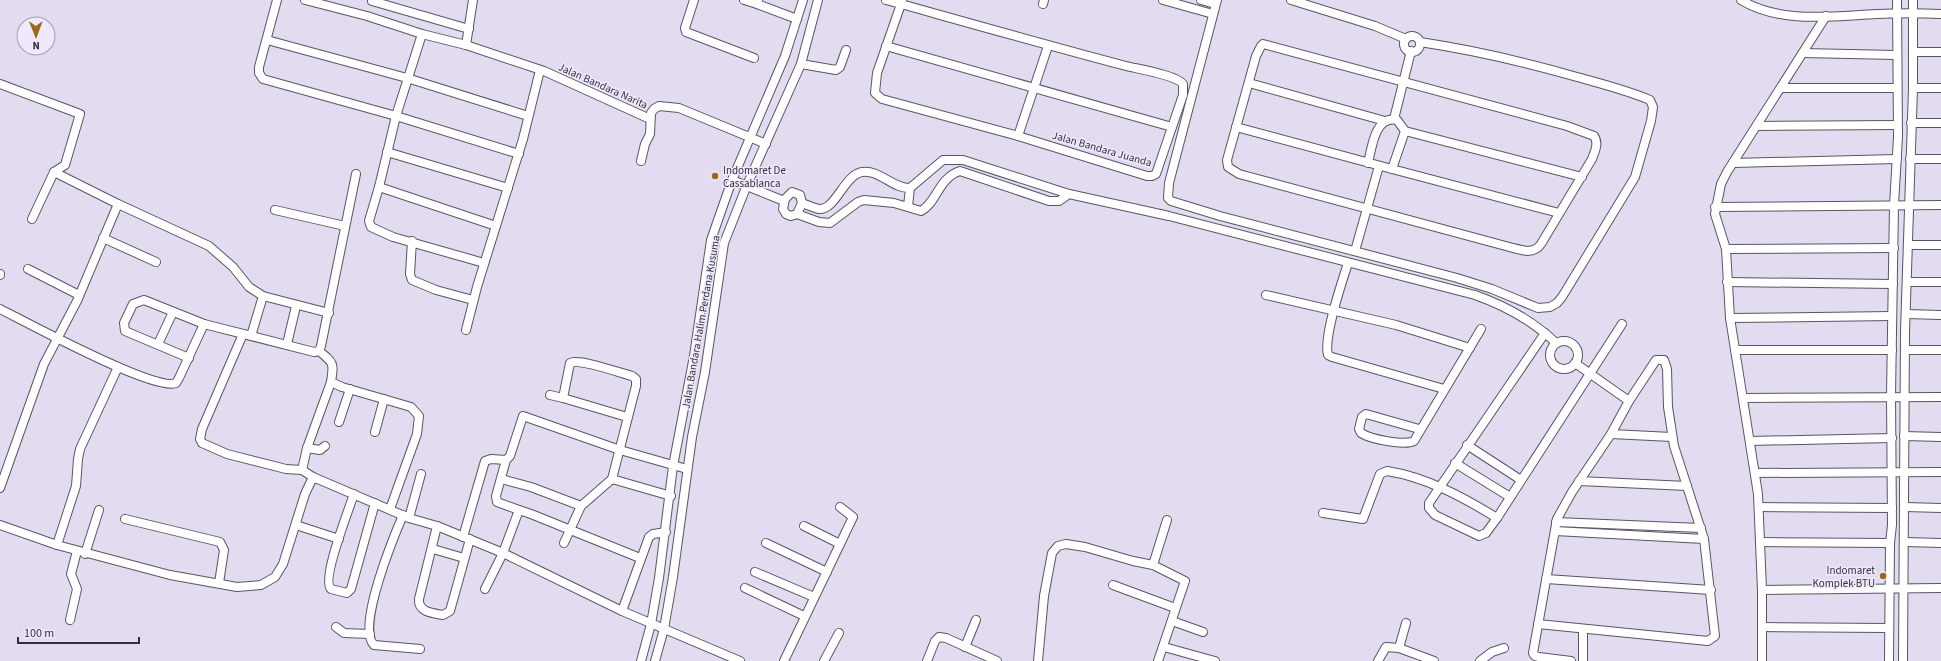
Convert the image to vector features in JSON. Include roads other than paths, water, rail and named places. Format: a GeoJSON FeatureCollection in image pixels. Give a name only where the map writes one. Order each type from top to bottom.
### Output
{"type":"FeatureCollection","features":[{"type":"Feature","properties":{"kind":"street"},"geometry":{"type":"LineString","coordinates":[[277,0],[259,69],[263,79],[396,116],[519,154]]}},
{"type":"Feature","properties":{"kind":"street","name":"Jalan Bandara Narita"},"geometry":{"type":"LineString","coordinates":[[305,0],[367,16],[422,34],[466,45],[542,71],[650,119],[654,109],[659,106],[670,106],[750,139],[766,144]]}},
{"type":"Feature","properties":{"kind":"street"},"geometry":{"type":"LineString","coordinates":[[466,45],[473,0]]}},
{"type":"Feature","properties":{"kind":"street"},"geometry":{"type":"LineString","coordinates":[[694,0],[685,28],[686,32],[754,58]]}},
{"type":"Feature","properties":{"kind":"street"},"geometry":{"type":"LineString","coordinates":[[744,0],[758,2],[797,18]]}},
{"type":"Feature","properties":{"kind":"street","name":"Jalan Bandara Halim Perdana Kusuma"},"geometry":{"type":"LineString","coordinates":[[641,661],[651,624],[666,532],[674,466],[694,356],[711,240],[732,180],[785,56],[803,0]]}},
{"type":"Feature","properties":{"kind":"street","name":"Jalan Bandara Halim Perdana Kusuma"},"geometry":{"type":"LineString","coordinates":[[655,661],[664,629],[673,577],[692,437],[705,372],[724,243],[750,186],[766,144],[801,64],[818,0]]}},
{"type":"Feature","properties":{"kind":"street","name":"Jalan Bandara Juanda"},"geometry":{"type":"LineString","coordinates":[[886,0],[902,2],[1048,46],[1157,74],[1182,83],[1183,95],[1157,173],[1152,176],[1018,136],[882,99],[875,93],[874,89],[886,46],[902,2]]}},
{"type":"Feature","properties":{"kind":"street"},"geometry":{"type":"LineString","coordinates":[[1163,0],[1213,14]]}},
{"type":"Feature","properties":{"kind":"street"},"geometry":{"type":"LineString","coordinates":[[1201,0],[1216,2],[1169,183],[1168,198],[1171,201],[1180,205],[1492,289],[1538,308],[1550,307],[1557,302],[1562,297],[1635,177],[1653,110],[1650,100],[1611,86],[1548,69],[1475,51],[1420,42],[1413,36],[1406,39],[1375,26],[1291,0]]}},
{"type":"Feature","properties":{"kind":"street"},"geometry":{"type":"LineString","coordinates":[[1741,0],[1761,9],[1779,14],[1826,16],[1897,13],[1941,14]]}},
{"type":"Feature","properties":{"kind":"street"},"geometry":{"type":"LineString","coordinates":[[1889,661],[1890,543],[1892,525],[1892,316],[1894,205],[1897,159],[1897,0]]}},
{"type":"Feature","properties":{"kind":"street"},"geometry":{"type":"LineString","coordinates":[[1903,661],[1903,587],[1905,542],[1905,332],[1913,52],[1912,0]]}},
{"type":"Feature","properties":{"kind":"street"},"geometry":{"type":"LineString","coordinates":[[367,16],[372,1],[469,29]]}},
{"type":"Feature","properties":{"kind":"street"},"geometry":{"type":"LineString","coordinates":[[1762,661],[1762,590],[1759,507],[1755,473],[1730,318],[1726,249],[1716,220],[1715,207],[1721,184],[1733,163],[1826,16]]}},
{"type":"Feature","properties":{"kind":"street"},"geometry":{"type":"LineString","coordinates":[[422,34],[396,116],[379,187],[369,221],[371,227],[381,233],[484,263]]}},
{"type":"Feature","properties":{"kind":"street"},"geometry":{"type":"LineString","coordinates":[[1406,39],[1405,47],[1411,51],[1418,49],[1420,42]]}},
{"type":"Feature","properties":{"kind":"street"},"geometry":{"type":"LineString","coordinates":[[267,40],[407,78],[528,116]]}},
{"type":"Feature","properties":{"kind":"street"},"geometry":{"type":"LineString","coordinates":[[1263,44],[1402,83],[1567,126],[1590,134],[1596,138],[1597,145],[1592,159],[1538,249],[1525,251],[1239,174],[1228,167],[1227,160],[1248,83],[1256,56],[1263,44]]}},
{"type":"Feature","properties":{"kind":"street"},"geometry":{"type":"LineString","coordinates":[[886,46],[1172,127]]}},
{"type":"Feature","properties":{"kind":"street"},"geometry":{"type":"LineString","coordinates":[[1018,136],[1048,46]]}},
{"type":"Feature","properties":{"kind":"street"},"geometry":{"type":"LineString","coordinates":[[801,64],[836,70],[840,67],[846,50]]}},
{"type":"Feature","properties":{"kind":"street"},"geometry":{"type":"LineString","coordinates":[[1394,120],[1411,51]]}},
{"type":"Feature","properties":{"kind":"street"},"geometry":{"type":"LineString","coordinates":[[1913,52],[1941,52]]}},
{"type":"Feature","properties":{"kind":"street"},"geometry":{"type":"LineString","coordinates":[[1803,53],[1896,55]]}},
{"type":"Feature","properties":{"kind":"street"},"geometry":{"type":"LineString","coordinates":[[466,330],[473,300],[519,154],[528,116],[542,71]]}},
{"type":"Feature","properties":{"kind":"street"},"geometry":{"type":"LineString","coordinates":[[1248,83],[1385,121],[1394,120],[1400,122],[1405,131],[1582,177]]}},
{"type":"Feature","properties":{"kind":"street"},"geometry":{"type":"LineString","coordinates":[[0,84],[80,114],[65,165],[54,172],[32,219]]}},
{"type":"Feature","properties":{"kind":"street"},"geometry":{"type":"LineString","coordinates":[[1781,88],[1897,88]]}},
{"type":"Feature","properties":{"kind":"street"},"geometry":{"type":"LineString","coordinates":[[1912,88],[1941,88]]}},
{"type":"Feature","properties":{"kind":"street"},"geometry":{"type":"LineString","coordinates":[[641,160],[645,144],[650,134],[650,119]]}},
{"type":"Feature","properties":{"kind":"street"},"geometry":{"type":"LineString","coordinates":[[1368,163],[1380,126],[1385,121]]}},
{"type":"Feature","properties":{"kind":"street"},"geometry":{"type":"LineString","coordinates":[[1911,123],[1941,123]]}},
{"type":"Feature","properties":{"kind":"street"},"geometry":{"type":"LineString","coordinates":[[1757,126],[1897,130],[1911,134]]}},
{"type":"Feature","properties":{"kind":"street"},"geometry":{"type":"LineString","coordinates":[[1236,127],[1559,213]]}},
{"type":"Feature","properties":{"kind":"street"},"geometry":{"type":"LineString","coordinates":[[1392,169],[1405,131]]}},
{"type":"Feature","properties":{"kind":"street"},"geometry":{"type":"LineString","coordinates":[[387,152],[508,188]]}},
{"type":"Feature","properties":{"kind":"street"},"geometry":{"type":"LineString","coordinates":[[1733,163],[1897,159]]}},
{"type":"Feature","properties":{"kind":"street"},"geometry":{"type":"LineString","coordinates":[[1910,159],[1941,159]]}},
{"type":"Feature","properties":{"kind":"street"},"geometry":{"type":"LineString","coordinates":[[802,203],[820,209],[827,207],[847,183],[857,174],[862,172],[870,172],[903,188],[910,188],[943,160],[963,160],[1069,194],[1177,218],[1482,297],[1521,315],[1556,343]]}},
{"type":"Feature","properties":{"kind":"street"},"geometry":{"type":"LineString","coordinates":[[797,214],[802,203],[800,195],[794,192],[789,194],[784,201],[783,209],[786,214],[791,216],[797,214],[819,222],[830,223],[861,201],[874,201],[908,206],[919,212],[924,210],[945,181],[960,171],[963,160]]}},
{"type":"Feature","properties":{"kind":"street"},"geometry":{"type":"LineString","coordinates":[[1355,251],[1379,166]]}},
{"type":"Feature","properties":{"kind":"street"},"geometry":{"type":"LineString","coordinates":[[960,171],[1050,201],[1059,201],[1069,194]]}},
{"type":"Feature","properties":{"kind":"street"},"geometry":{"type":"LineString","coordinates":[[54,172],[118,204],[209,246],[233,267],[249,287],[263,296],[296,306],[329,313]]}},
{"type":"Feature","properties":{"kind":"street"},"geometry":{"type":"LineString","coordinates":[[189,358],[125,331],[124,323],[134,304],[138,301],[150,301],[204,324],[287,344],[309,353],[318,351],[322,346],[356,174]]}},
{"type":"Feature","properties":{"kind":"street"},"geometry":{"type":"LineString","coordinates":[[732,180],[784,201]]}},
{"type":"Feature","properties":{"kind":"street"},"geometry":{"type":"LineString","coordinates":[[379,187],[496,226]]}},
{"type":"Feature","properties":{"kind":"street"},"geometry":{"type":"LineString","coordinates":[[908,206],[910,188]]}},
{"type":"Feature","properties":{"kind":"street"},"geometry":{"type":"LineString","coordinates":[[0,488],[32,394],[57,338],[79,295],[118,204]]}},
{"type":"Feature","properties":{"kind":"street"},"geometry":{"type":"LineString","coordinates":[[1715,207],[1941,205]]}},
{"type":"Feature","properties":{"kind":"street"},"geometry":{"type":"LineString","coordinates":[[276,210],[345,226]]}},
{"type":"Feature","properties":{"kind":"street"},"geometry":{"type":"LineString","coordinates":[[103,238],[156,262]]}},
{"type":"Feature","properties":{"kind":"street"},"geometry":{"type":"LineString","coordinates":[[412,241],[410,274],[412,280],[436,290],[473,300]]}},
{"type":"Feature","properties":{"kind":"street"},"geometry":{"type":"LineString","coordinates":[[1908,245],[1941,245]]}},
{"type":"Feature","properties":{"kind":"street"},"geometry":{"type":"LineString","coordinates":[[1726,249],[1894,248]]}},
{"type":"Feature","properties":{"kind":"street"},"geometry":{"type":"LineString","coordinates":[[1348,262],[1334,311],[1327,347],[1329,356],[1444,389]]}},
{"type":"Feature","properties":{"kind":"street"},"geometry":{"type":"LineString","coordinates":[[28,269],[79,295]]}},
{"type":"Feature","properties":{"kind":"street"},"geometry":{"type":"LineString","coordinates":[[1727,282],[1893,284]]}},
{"type":"Feature","properties":{"kind":"street"},"geometry":{"type":"LineString","coordinates":[[1907,282],[1941,282]]}},
{"type":"Feature","properties":{"kind":"street"},"geometry":{"type":"LineString","coordinates":[[1266,295],[1396,325],[1470,348]]}},
{"type":"Feature","properties":{"kind":"street"},"geometry":{"type":"LineString","coordinates":[[263,296],[247,335],[213,401],[202,429],[200,439],[202,443],[227,454],[286,469],[302,470],[313,477],[406,516],[466,546],[740,661]]}},
{"type":"Feature","properties":{"kind":"street"},"geometry":{"type":"LineString","coordinates":[[287,344],[296,306]]}},
{"type":"Feature","properties":{"kind":"street"},"geometry":{"type":"LineString","coordinates":[[0,309],[118,367],[162,383],[172,384],[179,378],[204,324]]}},
{"type":"Feature","properties":{"kind":"street"},"geometry":{"type":"LineString","coordinates":[[158,344],[173,312]]}},
{"type":"Feature","properties":{"kind":"street"},"geometry":{"type":"LineString","coordinates":[[1906,314],[1941,315]]}},
{"type":"Feature","properties":{"kind":"street"},"geometry":{"type":"LineString","coordinates":[[1730,318],[1892,316]]}},
{"type":"Feature","properties":{"kind":"street"},"geometry":{"type":"LineString","coordinates":[[1545,333],[1467,445],[1429,503],[1429,508],[1435,514],[1478,536],[1486,533],[1497,518],[1622,324]]}},
{"type":"Feature","properties":{"kind":"street"},"geometry":{"type":"LineString","coordinates":[[1419,429],[1366,414],[1362,417],[1359,429],[1360,433],[1367,436],[1403,443],[1414,441],[1419,429],[1481,329]]}},
{"type":"Feature","properties":{"kind":"street"},"geometry":{"type":"LineString","coordinates":[[1892,332],[1905,332]]}},
{"type":"Feature","properties":{"kind":"street"},"geometry":{"type":"LineString","coordinates":[[1565,341],[1574,345],[1578,354],[1575,363],[1568,368],[1559,368],[1555,366],[1550,350],[1556,343],[1565,341]]}},
{"type":"Feature","properties":{"kind":"street"},"geometry":{"type":"LineString","coordinates":[[1735,350],[1892,350]]}},
{"type":"Feature","properties":{"kind":"street"},"geometry":{"type":"LineString","coordinates":[[1905,350],[1941,350]]}},
{"type":"Feature","properties":{"kind":"street"},"geometry":{"type":"LineString","coordinates":[[302,470],[307,448],[331,382],[334,368],[333,363],[318,351]]}},
{"type":"Feature","properties":{"kind":"street"},"geometry":{"type":"LineString","coordinates":[[1538,624],[1710,640],[1715,636],[1716,631],[1704,539],[1672,437],[1668,407],[1667,369],[1664,360],[1656,360],[1629,401],[1611,434],[1579,481],[1556,522],[1533,647],[1535,656],[1571,661]]}},
{"type":"Feature","properties":{"kind":"street"},"geometry":{"type":"LineString","coordinates":[[563,398],[568,367],[572,362],[586,364],[632,376],[636,379],[612,479],[582,506],[564,543]]}},
{"type":"Feature","properties":{"kind":"street"},"geometry":{"type":"LineString","coordinates":[[1575,363],[1629,401]]}},
{"type":"Feature","properties":{"kind":"street"},"geometry":{"type":"LineString","coordinates":[[57,546],[76,486],[80,449],[118,367]]}},
{"type":"Feature","properties":{"kind":"street"},"geometry":{"type":"LineString","coordinates":[[331,382],[411,407],[419,416],[417,434],[390,509]]}},
{"type":"Feature","properties":{"kind":"street"},"geometry":{"type":"LineString","coordinates":[[339,422],[350,389]]}},
{"type":"Feature","properties":{"kind":"street"},"geometry":{"type":"LineString","coordinates":[[550,395],[627,417]]}},
{"type":"Feature","properties":{"kind":"street"},"geometry":{"type":"LineString","coordinates":[[1743,398],[1891,396],[1941,397]]}},
{"type":"Feature","properties":{"kind":"street"},"geometry":{"type":"LineString","coordinates":[[375,432],[384,399]]}},
{"type":"Feature","properties":{"kind":"street"},"geometry":{"type":"LineString","coordinates":[[640,558],[570,529],[497,502],[496,496],[506,460],[510,456],[523,416],[620,450],[688,469]]}},
{"type":"Feature","properties":{"kind":"street"},"geometry":{"type":"LineString","coordinates":[[1611,434],[1672,437]]}},
{"type":"Feature","properties":{"kind":"street"},"geometry":{"type":"LineString","coordinates":[[1904,436],[1941,436]]}},
{"type":"Feature","properties":{"kind":"street"},"geometry":{"type":"LineString","coordinates":[[1750,441],[1892,438]]}},
{"type":"Feature","properties":{"kind":"street"},"geometry":{"type":"LineString","coordinates":[[1467,445],[1521,480]]}},
{"type":"Feature","properties":{"kind":"street"},"geometry":{"type":"LineString","coordinates":[[307,448],[320,450],[325,446]]}},
{"type":"Feature","properties":{"kind":"street"},"geometry":{"type":"LineString","coordinates":[[436,532],[433,549],[418,604],[420,609],[435,614],[446,614],[450,611],[485,461],[491,458],[506,460]]}},
{"type":"Feature","properties":{"kind":"street"},"geometry":{"type":"LineString","coordinates":[[1455,463],[1510,497]]}},
{"type":"Feature","properties":{"kind":"street"},"geometry":{"type":"LineString","coordinates":[[1323,513],[1363,519],[1380,474],[1385,471],[1414,478],[1439,487],[1467,500],[1497,518]]}},
{"type":"Feature","properties":{"kind":"street"},"geometry":{"type":"LineString","coordinates":[[1755,473],[1941,472]]}},
{"type":"Feature","properties":{"kind":"street"},"geometry":{"type":"LineString","coordinates":[[420,649],[374,646],[371,642],[370,634],[371,614],[377,585],[422,474]]}},
{"type":"Feature","properties":{"kind":"street"},"geometry":{"type":"LineString","coordinates":[[0,526],[57,546],[170,575],[248,587],[261,585],[275,577],[283,564],[305,494],[313,477]]}},
{"type":"Feature","properties":{"kind":"street"},"geometry":{"type":"LineString","coordinates":[[501,479],[531,487],[582,506]]}},
{"type":"Feature","properties":{"kind":"street"},"geometry":{"type":"LineString","coordinates":[[612,479],[671,496]]}},
{"type":"Feature","properties":{"kind":"street"},"geometry":{"type":"LineString","coordinates":[[1579,481],[1687,486]]}},
{"type":"Feature","properties":{"kind":"street"},"geometry":{"type":"LineString","coordinates":[[354,494],[338,539],[328,585],[331,589],[346,593],[352,587],[375,503]]}},
{"type":"Feature","properties":{"kind":"street"},"geometry":{"type":"LineString","coordinates":[[784,661],[853,515],[840,507]]}},
{"type":"Feature","properties":{"kind":"street"},"geometry":{"type":"LineString","coordinates":[[1759,507],[1892,508]]}},
{"type":"Feature","properties":{"kind":"street"},"geometry":{"type":"LineString","coordinates":[[1905,508],[1941,508]]}},
{"type":"Feature","properties":{"kind":"street"},"geometry":{"type":"LineString","coordinates":[[85,554],[99,510]]}},
{"type":"Feature","properties":{"kind":"street"},"geometry":{"type":"LineString","coordinates":[[485,589],[500,559],[518,510]]}},
{"type":"Feature","properties":{"kind":"street"},"geometry":{"type":"LineString","coordinates":[[125,519],[220,542],[224,550],[219,583]]}},
{"type":"Feature","properties":{"kind":"street"},"geometry":{"type":"LineString","coordinates":[[1152,565],[1167,520]]}},
{"type":"Feature","properties":{"kind":"street"},"geometry":{"type":"LineString","coordinates":[[1556,522],[1700,528]]}},
{"type":"Feature","properties":{"kind":"street"},"geometry":{"type":"LineString","coordinates":[[1892,525],[1905,524]]}},
{"type":"Feature","properties":{"kind":"street"},"geometry":{"type":"LineString","coordinates":[[296,525],[338,539]]}},
{"type":"Feature","properties":{"kind":"street"},"geometry":{"type":"LineString","coordinates":[[1632,525],[1632,534]]}},
{"type":"Feature","properties":{"kind":"street"},"geometry":{"type":"LineString","coordinates":[[804,526],[840,544]]}},
{"type":"Feature","properties":{"kind":"street"},"geometry":{"type":"LineString","coordinates":[[1555,531],[1704,539]]}},
{"type":"Feature","properties":{"kind":"street"},"geometry":{"type":"LineString","coordinates":[[622,611],[640,558],[649,537],[653,534],[666,532]]}},
{"type":"Feature","properties":{"kind":"street"},"geometry":{"type":"LineString","coordinates":[[1761,542],[1890,543]]}},
{"type":"Feature","properties":{"kind":"street"},"geometry":{"type":"LineString","coordinates":[[1905,542],[1941,543]]}},
{"type":"Feature","properties":{"kind":"street"},"geometry":{"type":"LineString","coordinates":[[766,543],[827,572]]}},
{"type":"Feature","properties":{"kind":"street"},"geometry":{"type":"LineString","coordinates":[[1038,661],[1044,596],[1052,553],[1058,546],[1066,544],[1085,547],[1132,561],[1152,565],[1185,581],[1175,608],[1164,647],[1158,661]]}},
{"type":"Feature","properties":{"kind":"street"},"geometry":{"type":"LineString","coordinates":[[433,549],[466,546]]}},
{"type":"Feature","properties":{"kind":"street"},"geometry":{"type":"LineString","coordinates":[[70,620],[77,589],[71,574],[77,551]]}},
{"type":"Feature","properties":{"kind":"street"},"geometry":{"type":"LineString","coordinates":[[755,572],[814,597]]}},
{"type":"Feature","properties":{"kind":"street"},"geometry":{"type":"LineString","coordinates":[[1546,579],[1711,590]]}},
{"type":"Feature","properties":{"kind":"street"},"geometry":{"type":"LineString","coordinates":[[1113,585],[1175,608]]}},
{"type":"Feature","properties":{"kind":"street"},"geometry":{"type":"LineString","coordinates":[[1762,590],[1890,587],[1941,588]]}},
{"type":"Feature","properties":{"kind":"street"},"geometry":{"type":"LineString","coordinates":[[745,588],[804,616]]}},
{"type":"Feature","properties":{"kind":"street"},"geometry":{"type":"LineString","coordinates":[[965,647],[976,620]]}},
{"type":"Feature","properties":{"kind":"street"},"geometry":{"type":"LineString","coordinates":[[1172,621],[1204,632]]}},
{"type":"Feature","properties":{"kind":"street"},"geometry":{"type":"LineString","coordinates":[[1399,648],[1406,622]]}},
{"type":"Feature","properties":{"kind":"street"},"geometry":{"type":"LineString","coordinates":[[336,626],[344,633],[370,634]]}},
{"type":"Feature","properties":{"kind":"street"},"geometry":{"type":"LineString","coordinates":[[1762,627],[1889,628]]}},
{"type":"Feature","properties":{"kind":"street"},"geometry":{"type":"LineString","coordinates":[[1583,628],[1583,661]]}},
{"type":"Feature","properties":{"kind":"street"},"geometry":{"type":"LineString","coordinates":[[824,661],[839,633]]}},
{"type":"Feature","properties":{"kind":"street"},"geometry":{"type":"LineString","coordinates":[[927,661],[935,641],[939,637],[946,638],[996,661]]}},
{"type":"Feature","properties":{"kind":"street"},"geometry":{"type":"LineString","coordinates":[[1164,647],[1215,661]]}},
{"type":"Feature","properties":{"kind":"street"},"geometry":{"type":"LineString","coordinates":[[1378,661],[1386,647],[1399,648],[1417,658],[1434,661]]}},
{"type":"Feature","properties":{"kind":"street"},"geometry":{"type":"LineString","coordinates":[[1480,661],[1492,652],[1504,648]]}},
{"type":"Feature","properties":{"kind":"place","name":"Indomaret De Cassablanca"},"geometry":{"type":"Point","coordinates":[715,176]}},
{"type":"Feature","properties":{"kind":"place","name":"Indomaret Komplek BTU"},"geometry":{"type":"Point","coordinates":[1883,576]}}]}
